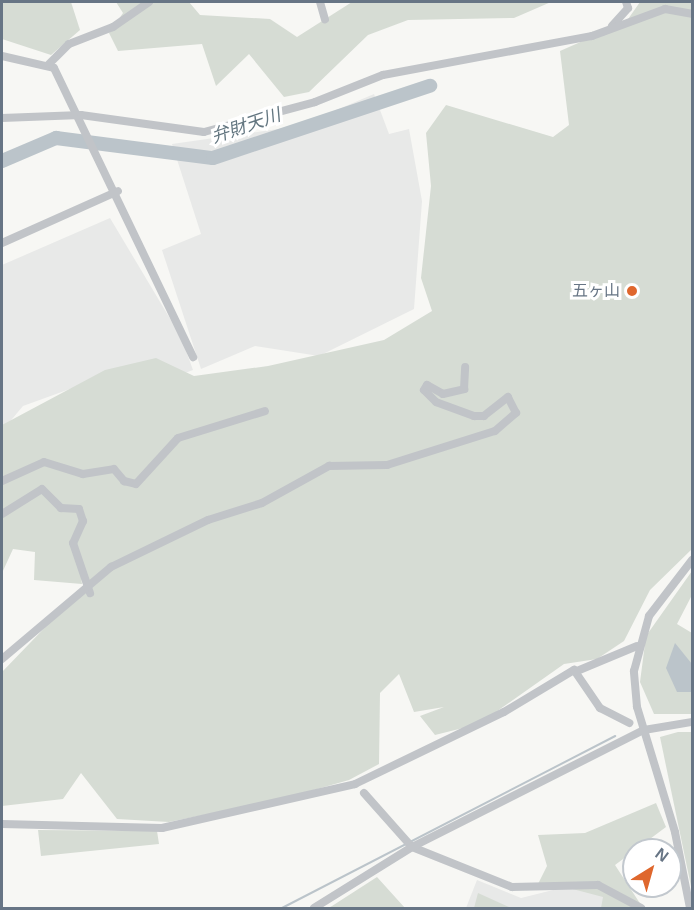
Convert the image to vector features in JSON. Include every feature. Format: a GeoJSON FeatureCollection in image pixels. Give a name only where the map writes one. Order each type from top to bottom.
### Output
{"type":"FeatureCollection","features":[{"type":"Feature","properties":{"kind":"street"},"geometry":{"type":"LineString","coordinates":[[49,64],[69,44],[113,27],[149,2]]}},
{"type":"Feature","properties":{"kind":"street"},"geometry":{"type":"LineString","coordinates":[[320,2],[325,20]]}},
{"type":"Feature","properties":{"kind":"street"},"geometry":{"type":"LineString","coordinates":[[609,29],[628,8],[626,2]]}},
{"type":"Feature","properties":{"kind":"street"},"geometry":{"type":"LineString","coordinates":[[2,117],[81,115],[204,132],[305,105],[383,75],[609,29],[665,9],[693,14]]}},
{"type":"Feature","properties":{"kind":"street"},"geometry":{"type":"LineString","coordinates":[[2,56],[49,64],[87,127],[193,357]]}},
{"type":"Feature","properties":{"kind":"street"},"geometry":{"type":"LineString","coordinates":[[2,243],[118,191]]}},
{"type":"Feature","properties":{"kind":"street"},"geometry":{"type":"LineString","coordinates":[[2,659],[88,589],[111,567],[208,520],[262,503],[329,466],[387,465],[495,431],[516,413],[507,397],[484,416],[474,416],[436,402],[424,390],[427,385],[443,393],[464,389],[465,367]]}},
{"type":"Feature","properties":{"kind":"street"},"geometry":{"type":"LineString","coordinates":[[2,481],[44,462],[71,473],[114,469],[124,481],[136,484],[178,438],[265,411]]}},
{"type":"Feature","properties":{"kind":"street"},"geometry":{"type":"LineString","coordinates":[[2,514],[42,489],[62,508],[79,509],[83,521],[74,543],[88,589]]}},
{"type":"Feature","properties":{"kind":"street"},"geometry":{"type":"LineString","coordinates":[[690,909],[635,687],[637,646],[649,616],[693,560]]}},
{"type":"Feature","properties":{"kind":"street"},"geometry":{"type":"LineString","coordinates":[[2,824],[162,828],[355,784],[504,712],[564,671],[577,671],[637,646]]}},
{"type":"Feature","properties":{"kind":"street"},"geometry":{"type":"LineString","coordinates":[[577,671],[600,708],[629,723]]}},
{"type":"Feature","properties":{"kind":"street"},"geometry":{"type":"LineString","coordinates":[[314,909],[411,847],[644,730],[693,722]]}},
{"type":"Feature","properties":{"kind":"street"},"geometry":{"type":"LineString","coordinates":[[364,793],[411,847],[512,887],[598,885],[641,909]]}},
{"type":"Feature","properties":{"kind":"shaded area"},"geometry":{"type":"Polygon","coordinates":[[[2,2],[71,2],[80,30],[51,55],[2,39],[2,2]]]}},
{"type":"Feature","properties":{"kind":"shaded area"},"geometry":{"type":"Polygon","coordinates":[[[116,2],[189,2],[200,15],[270,19],[297,37],[352,2],[551,2],[514,18],[408,20],[368,35],[309,92],[284,97],[249,54],[216,86],[202,44],[118,51],[109,33],[123,13],[116,2]]]}},
{"type":"Feature","properties":{"kind":"shaded area"},"geometry":{"type":"Polygon","coordinates":[[[640,2],[692,2],[692,549],[650,590],[624,641],[597,659],[564,664],[479,724],[435,735],[420,716],[444,707],[414,712],[399,674],[380,693],[379,764],[349,780],[282,799],[169,822],[117,819],[81,773],[63,799],[2,806],[2,672],[84,587],[81,578],[82,584],[34,580],[35,552],[13,549],[2,573],[2,425],[105,370],[156,358],[194,376],[268,366],[384,340],[432,311],[421,278],[431,186],[426,133],[446,105],[553,137],[569,125],[560,51],[626,22],[640,2]]]}},
{"type":"Feature","properties":{"kind":"shaded area"},"geometry":{"type":"Polygon","coordinates":[[[374,94],[389,134],[409,129],[422,201],[414,309],[319,356],[255,346],[201,369],[162,250],[201,234],[172,144],[299,126],[374,94]]]}},
{"type":"Feature","properties":{"kind":"shaded area"},"geometry":{"type":"Polygon","coordinates":[[[110,218],[181,337],[193,370],[155,384],[125,369],[23,406],[2,431],[2,265],[110,218]]]}},
{"type":"Feature","properties":{"kind":"shaded area"},"geometry":{"type":"Polygon","coordinates":[[[692,571],[692,595],[677,624],[692,633],[692,714],[654,714],[640,682],[646,636],[692,571]]]}},
{"type":"Feature","properties":{"kind":"shaded area"},"geometry":{"type":"Polygon","coordinates":[[[675,643],[692,664],[692,692],[677,692],[666,668],[675,643]]]}},
{"type":"Feature","properties":{"kind":"shaded area"},"geometry":{"type":"Polygon","coordinates":[[[678,732],[692,732],[692,891],[682,838],[660,737],[678,732]]]}},
{"type":"Feature","properties":{"kind":"shaded area"},"geometry":{"type":"Polygon","coordinates":[[[656,803],[666,827],[651,838],[622,838],[622,860],[615,865],[622,876],[622,898],[636,898],[643,908],[601,908],[603,897],[565,887],[536,888],[547,866],[538,835],[585,833],[656,803]]]}},
{"type":"Feature","properties":{"kind":"shaded area"},"geometry":{"type":"Polygon","coordinates":[[[38,830],[157,831],[159,844],[41,856],[38,830]]]}},
{"type":"Feature","properties":{"kind":"shaded area"},"geometry":{"type":"Polygon","coordinates":[[[377,877],[405,908],[328,908],[332,906],[377,877]]]}},
{"type":"Feature","properties":{"kind":"shaded area"},"geometry":{"type":"Polygon","coordinates":[[[477,880],[521,898],[577,884],[608,896],[604,908],[466,908],[477,880]]]}},
{"type":"Feature","properties":{"kind":"shaded area"},"geometry":{"type":"Polygon","coordinates":[[[478,893],[511,908],[474,908],[478,893]]]}},
{"type":"Feature","properties":{"kind":"waterway","name":"弁財天川"},"geometry":{"type":"LineString","coordinates":[[2,161],[56,138],[213,158],[430,86]]}},
{"type":"Feature","properties":{"kind":"waterway"},"geometry":{"type":"LineString","coordinates":[[282,908],[615,736]]}},
{"type":"Feature","properties":{"kind":"place","name":"五ヶ山"},"geometry":{"type":"Point","coordinates":[632,291]}}]}
